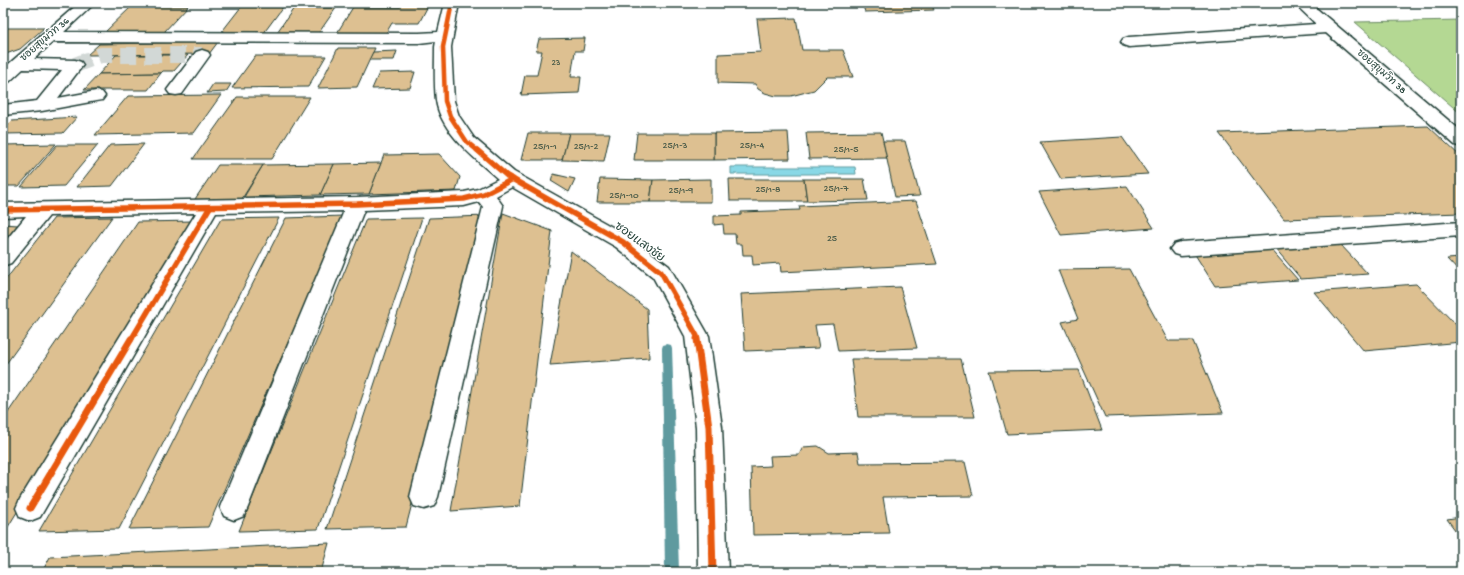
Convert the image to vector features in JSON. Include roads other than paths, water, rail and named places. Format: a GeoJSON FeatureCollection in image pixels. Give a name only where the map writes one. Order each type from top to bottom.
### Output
{"type":"FeatureCollection","features":[{"type":"Feature","properties":{"kind":"street","name":"ซอยสุขุมวิท 36"},"geometry":{"type":"LineString","coordinates":[[3,78],[14,61],[50,36],[88,3]]}},
{"type":"Feature","properties":{"kind":"street","name":"ซอยแสงชัย"},"geometry":{"type":"LineString","coordinates":[[452,3],[443,47],[445,101],[450,116],[467,142],[507,176],[623,242],[661,272],[697,336],[708,427],[714,572]]}},
{"type":"Feature","properties":{"kind":"street","name":"ซอยสุขุมวิท 38"},"geometry":{"type":"LineString","coordinates":[[1301,3],[1461,141]]}},
{"type":"Feature","properties":{"kind":"street"},"geometry":{"type":"LineString","coordinates":[[1129,42],[1330,28]]}},
{"type":"Feature","properties":{"kind":"street"},"geometry":{"type":"LineString","coordinates":[[50,36],[419,38],[445,36]]}},
{"type":"Feature","properties":{"kind":"street"},"geometry":{"type":"LineString","coordinates":[[176,90],[202,55]]}},
{"type":"Feature","properties":{"kind":"street"},"geometry":{"type":"LineString","coordinates":[[14,61],[75,65],[42,106]]}},
{"type":"Feature","properties":{"kind":"street"},"geometry":{"type":"LineString","coordinates":[[3,110],[42,106],[96,96]]}},
{"type":"Feature","properties":{"kind":"street"},"geometry":{"type":"LineString","coordinates":[[3,210],[357,204],[464,199],[484,194],[513,179]]}},
{"type":"Feature","properties":{"kind":"street"},"geometry":{"type":"LineString","coordinates":[[424,497],[493,206],[484,194]]}},
{"type":"Feature","properties":{"kind":"street"},"geometry":{"type":"LineString","coordinates":[[234,507],[357,204]]}},
{"type":"Feature","properties":{"kind":"street"},"geometry":{"type":"LineString","coordinates":[[30,508],[210,207]]}},
{"type":"Feature","properties":{"kind":"street"},"geometry":{"type":"LineString","coordinates":[[3,258],[43,210]]}},
{"type":"Feature","properties":{"kind":"street"},"geometry":{"type":"LineString","coordinates":[[1182,249],[1461,229]]}},
{"type":"Feature","properties":{"kind":"water"},"geometry":{"type":"Polygon","coordinates":[[[731,167],[855,167],[856,174],[731,174],[731,167]]]}},
{"type":"Feature","properties":{"kind":"waterway"},"geometry":{"type":"LineString","coordinates":[[667,348],[672,572]]}},
{"type":"Feature","properties":{"kind":"tunnel"},"geometry":{"type":"LineString","coordinates":[[75,65],[101,55],[202,55]]}}]}
